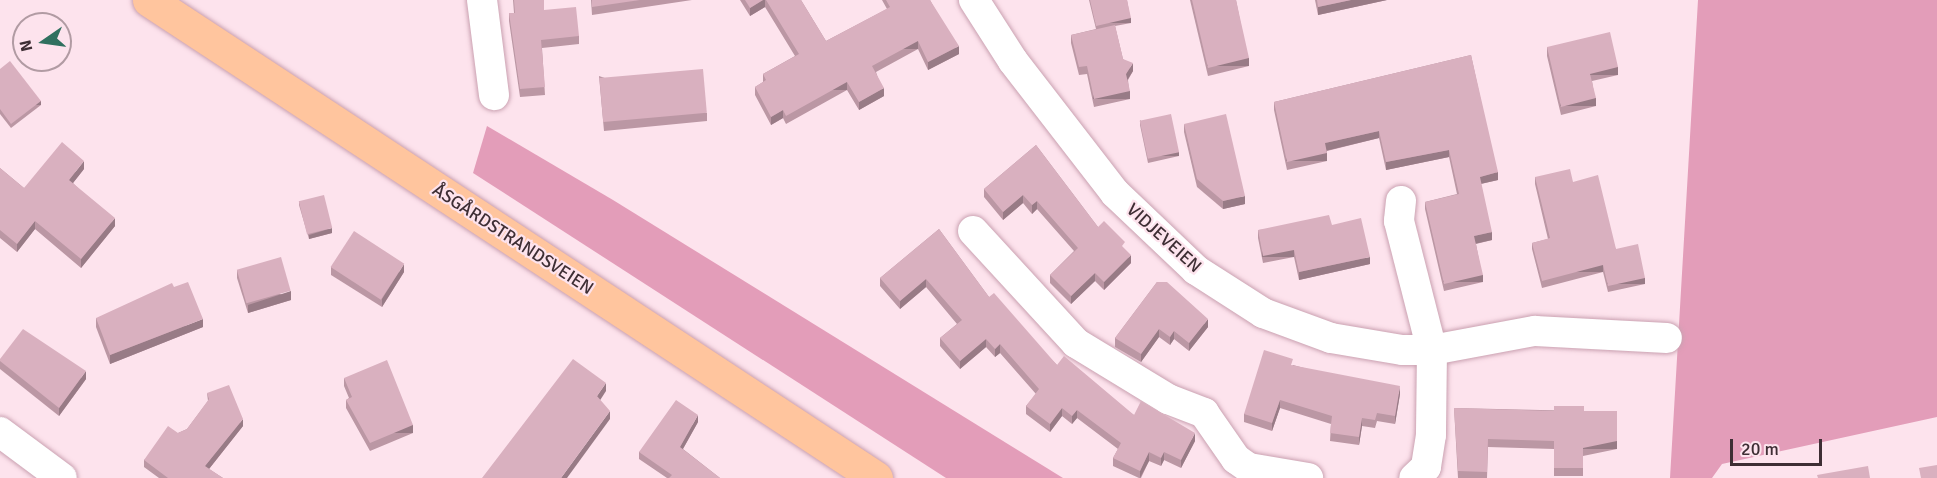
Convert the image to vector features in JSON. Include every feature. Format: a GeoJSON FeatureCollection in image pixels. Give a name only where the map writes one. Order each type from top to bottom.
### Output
{"type":"FeatureCollection","features":[{"type":"Feature","properties":{"kind":"main road","name":"ÅSGÅRDSTRANDSVEIEN"},"geometry":{"type":"LineString","coordinates":[[149,0],[876,478]]}},
{"type":"Feature","properties":{"kind":"street"},"geometry":{"type":"LineString","coordinates":[[482,0],[494,95]]}},
{"type":"Feature","properties":{"kind":"street","name":"VIDJEVEIEN"},"geometry":{"type":"LineString","coordinates":[[982,2],[1095,171],[1196,270],[1263,313],[1301,329],[1402,350],[1432,350],[1535,331],[1667,338]]}},
{"type":"Feature","properties":{"kind":"street"},"geometry":{"type":"LineString","coordinates":[[1401,201],[1399,221],[1432,350],[1431,435],[1426,467],[1414,478]]}},
{"type":"Feature","properties":{"kind":"street"},"geometry":{"type":"LineString","coordinates":[[973,231],[1076,343],[1168,399],[1204,413],[1236,459],[1249,468],[1308,478]]}},
{"type":"Feature","properties":{"kind":"street"},"geometry":{"type":"LineString","coordinates":[[0,432],[62,478]]}},
{"type":"Feature","properties":{"kind":"shaded area"},"geometry":{"type":"Polygon","coordinates":[[[1698,0],[1937,0],[1937,417],[1722,464],[1712,478],[1670,478],[1698,0]]]}},
{"type":"Feature","properties":{"kind":"shaded area"},"geometry":{"type":"Polygon","coordinates":[[[487,126],[613,200],[1063,478],[946,478],[473,173],[487,126]]]}},
{"type":"Feature","properties":{"kind":"building"},"geometry":{"type":"Polygon","coordinates":[[[514,0],[544,0],[544,10],[576,7],[579,36],[541,40],[545,87],[520,89],[509,13],[515,13],[514,0]]]}},
{"type":"Feature","properties":{"kind":"building"},"geometry":{"type":"Polygon","coordinates":[[[592,0],[640,0],[592,7],[592,0]]]}},
{"type":"Feature","properties":{"kind":"building"},"geometry":{"type":"Polygon","coordinates":[[[745,0],[763,0],[750,8],[745,0]]]}},
{"type":"Feature","properties":{"kind":"building"},"geometry":{"type":"Polygon","coordinates":[[[766,0],[801,0],[826,41],[890,7],[886,0],[930,0],[959,46],[928,62],[918,41],[872,66],[884,88],[859,102],[847,82],[786,116],[783,110],[771,117],[755,87],[766,80],[763,74],[799,54],[766,0]]]}},
{"type":"Feature","properties":{"kind":"building"},"geometry":{"type":"Polygon","coordinates":[[[1090,0],[1127,0],[1131,18],[1096,26],[1090,0]]]}},
{"type":"Feature","properties":{"kind":"building"},"geometry":{"type":"Polygon","coordinates":[[[1192,0],[1236,0],[1249,58],[1208,68],[1192,0]]]}},
{"type":"Feature","properties":{"kind":"building"},"geometry":{"type":"Polygon","coordinates":[[[1317,0],[1351,0],[1318,7],[1317,0]]]}},
{"type":"Feature","properties":{"kind":"building"},"geometry":{"type":"Polygon","coordinates":[[[1115,25],[1123,59],[1133,63],[1126,74],[1130,91],[1094,99],[1087,66],[1079,67],[1071,35],[1115,25]]]}},
{"type":"Feature","properties":{"kind":"building"},"geometry":{"type":"Polygon","coordinates":[[[1610,32],[1618,67],[1590,74],[1596,98],[1561,107],[1547,47],[1610,32]]]}},
{"type":"Feature","properties":{"kind":"building"},"geometry":{"type":"Polygon","coordinates":[[[1471,55],[1498,172],[1480,177],[1492,232],[1474,236],[1483,275],[1444,284],[1425,202],[1459,194],[1449,150],[1386,162],[1379,131],[1325,143],[1327,153],[1287,162],[1274,102],[1471,55]]]}},
{"type":"Feature","properties":{"kind":"building"},"geometry":{"type":"Polygon","coordinates":[[[10,61],[12,72],[19,72],[41,101],[11,124],[0,109],[0,69],[10,61]]]}},
{"type":"Feature","properties":{"kind":"building"},"geometry":{"type":"Polygon","coordinates":[[[703,69],[707,113],[603,122],[599,78],[703,69]]]}},
{"type":"Feature","properties":{"kind":"building"},"geometry":{"type":"Polygon","coordinates":[[[1171,114],[1179,152],[1148,159],[1140,121],[1171,114]]]}},
{"type":"Feature","properties":{"kind":"building"},"geometry":{"type":"Polygon","coordinates":[[[1226,114],[1245,196],[1223,201],[1197,179],[1184,124],[1226,114]]]}},
{"type":"Feature","properties":{"kind":"building"},"geometry":{"type":"Polygon","coordinates":[[[62,142],[84,161],[69,180],[115,218],[81,259],[35,221],[17,244],[0,230],[0,168],[24,188],[62,142]]]}},
{"type":"Feature","properties":{"kind":"building"},"geometry":{"type":"Polygon","coordinates":[[[1036,145],[1098,227],[1104,221],[1125,242],[1122,246],[1131,255],[1104,282],[1095,273],[1071,296],[1050,275],[1078,248],[1037,201],[1032,205],[1023,195],[1003,212],[984,189],[1036,145]]]}},
{"type":"Feature","properties":{"kind":"building"},"geometry":{"type":"Polygon","coordinates":[[[1570,169],[1573,182],[1598,175],[1616,249],[1638,244],[1645,278],[1608,286],[1603,265],[1542,281],[1532,243],[1550,238],[1535,177],[1570,169]]]}},
{"type":"Feature","properties":{"kind":"building"},"geometry":{"type":"Polygon","coordinates":[[[324,195],[332,228],[307,234],[299,201],[324,195]]]}},
{"type":"Feature","properties":{"kind":"building"},"geometry":{"type":"Polygon","coordinates":[[[1329,215],[1332,225],[1361,218],[1370,257],[1299,272],[1294,250],[1263,256],[1258,230],[1329,215]]]}},
{"type":"Feature","properties":{"kind":"building"},"geometry":{"type":"Polygon","coordinates":[[[939,229],[989,297],[994,293],[1057,365],[1064,356],[1134,415],[1141,401],[1195,433],[1181,460],[1164,452],[1161,458],[1149,452],[1140,471],[1113,458],[1121,443],[1077,410],[1072,416],[1062,408],[1050,424],[1026,406],[1039,389],[1000,344],[995,349],[986,339],[960,361],[940,338],[962,320],[926,279],[900,301],[880,278],[939,229]]]}},
{"type":"Feature","properties":{"kind":"building"},"geometry":{"type":"Polygon","coordinates":[[[354,231],[404,264],[381,300],[331,267],[354,231]]]}},
{"type":"Feature","properties":{"kind":"building"},"geometry":{"type":"Polygon","coordinates":[[[281,257],[291,291],[246,303],[237,270],[281,257]]]}},
{"type":"Feature","properties":{"kind":"building"},"geometry":{"type":"Polygon","coordinates":[[[188,282],[203,319],[110,355],[96,318],[172,283],[174,287],[188,282]]]}},
{"type":"Feature","properties":{"kind":"building"},"geometry":{"type":"Polygon","coordinates":[[[1157,282],[1167,282],[1208,319],[1189,343],[1174,331],[1170,337],[1159,329],[1141,354],[1115,338],[1157,282]]]}},
{"type":"Feature","properties":{"kind":"building"},"geometry":{"type":"Polygon","coordinates":[[[23,329],[86,371],[59,408],[0,361],[23,329]]]}},
{"type":"Feature","properties":{"kind":"building"},"geometry":{"type":"Polygon","coordinates":[[[1264,350],[1293,359],[1291,365],[1400,386],[1395,416],[1377,413],[1375,420],[1362,418],[1359,437],[1330,433],[1332,416],[1280,400],[1272,423],[1244,414],[1264,350]]]}},
{"type":"Feature","properties":{"kind":"building"},"geometry":{"type":"Polygon","coordinates":[[[573,359],[606,383],[597,396],[610,411],[561,478],[482,478],[573,359]]]}},
{"type":"Feature","properties":{"kind":"building"},"geometry":{"type":"Polygon","coordinates":[[[387,360],[413,425],[370,443],[346,400],[352,397],[344,378],[387,360]]]}},
{"type":"Feature","properties":{"kind":"building"},"geometry":{"type":"Polygon","coordinates":[[[229,385],[243,419],[205,466],[223,478],[168,478],[144,460],[168,426],[178,433],[187,429],[209,399],[207,393],[229,385]]]}},
{"type":"Feature","properties":{"kind":"building"},"geometry":{"type":"Polygon","coordinates":[[[676,400],[698,415],[680,447],[720,478],[669,478],[672,475],[639,452],[676,400]]]}},
{"type":"Feature","properties":{"kind":"building"},"geometry":{"type":"Polygon","coordinates":[[[1554,406],[1584,406],[1584,411],[1617,411],[1617,441],[1583,448],[1583,468],[1554,468],[1554,441],[1488,439],[1487,472],[1458,471],[1454,408],[1554,411],[1554,406]]]}},
{"type":"Feature","properties":{"kind":"building"},"geometry":{"type":"Polygon","coordinates":[[[1937,465],[1937,478],[1921,478],[1919,468],[1937,465]]]}},
{"type":"Feature","properties":{"kind":"building"},"geometry":{"type":"Polygon","coordinates":[[[1868,466],[1870,478],[1818,478],[1817,475],[1868,466]]]}}]}
